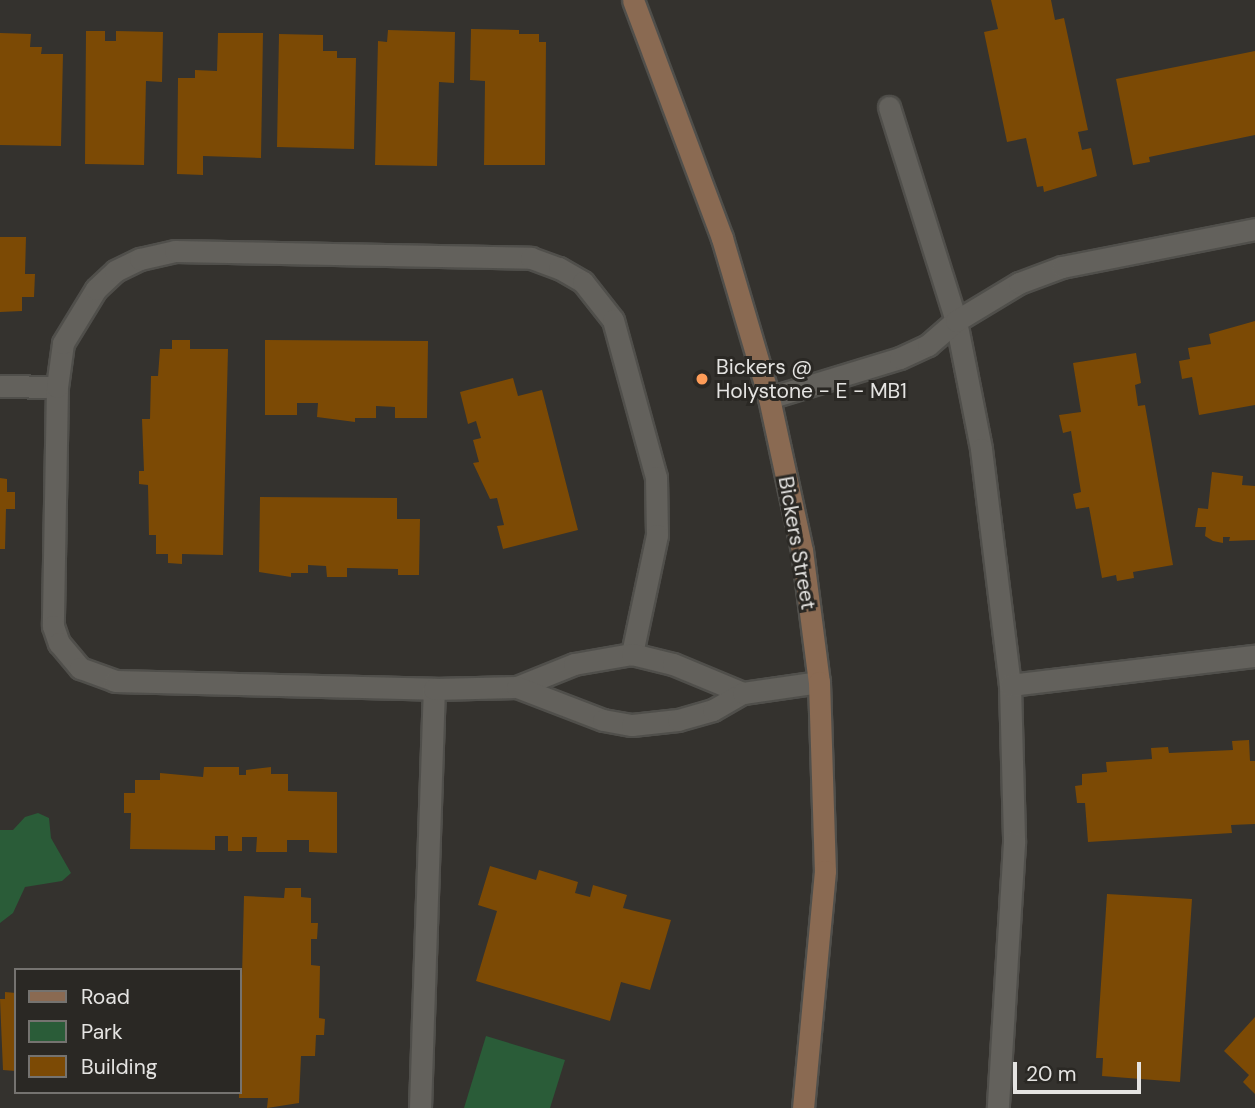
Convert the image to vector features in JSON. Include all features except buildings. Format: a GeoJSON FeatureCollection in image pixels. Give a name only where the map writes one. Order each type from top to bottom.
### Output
{"type":"FeatureCollection","features":[{"type":"Feature","properties":{"kind":"street","name":"Bickers Street"},"geometry":{"type":"LineString","coordinates":[[634,0],[722,238],[769,398],[802,550],[819,682],[825,871],[803,1108]]}},
{"type":"Feature","properties":{"kind":"lane"},"geometry":{"type":"LineString","coordinates":[[890,107],[956,321],[981,449],[1010,685],[1014,843],[998,1108]]}},
{"type":"Feature","properties":{"kind":"lane"},"geometry":{"type":"LineString","coordinates":[[769,398],[900,358],[928,345],[956,321],[1019,283],[1062,267],[1255,229]]}},
{"type":"Feature","properties":{"kind":"lane"},"geometry":{"type":"LineString","coordinates":[[632,654],[657,535],[656,477],[613,320],[583,282],[559,268],[531,258],[175,251],[152,256],[115,271],[96,289],[63,343],[57,387],[53,626],[59,643],[80,668],[115,681],[435,689],[517,687],[573,664],[632,654],[673,664],[743,693]]}},
{"type":"Feature","properties":{"kind":"lane"},"geometry":{"type":"LineString","coordinates":[[0,386],[57,387]]}},
{"type":"Feature","properties":{"kind":"lane"},"geometry":{"type":"LineString","coordinates":[[1010,685],[1255,656]]}},
{"type":"Feature","properties":{"kind":"lane"},"geometry":{"type":"LineString","coordinates":[[517,687],[603,720],[632,725],[678,720],[713,710],[743,693],[819,682]]}},
{"type":"Feature","properties":{"kind":"lane"},"geometry":{"type":"LineString","coordinates":[[420,1108],[435,689]]}},
{"type":"Feature","properties":{"kind":"green space"},"geometry":{"type":"Polygon","coordinates":[[[38,813],[49,818],[51,838],[71,873],[62,881],[25,887],[13,913],[0,923],[0,830],[13,830],[25,817],[38,813]]]}},
{"type":"Feature","properties":{"kind":"green space"},"geometry":{"type":"Polygon","coordinates":[[[486,1036],[565,1060],[550,1108],[464,1108],[486,1036]]]}},
{"type":"Feature","properties":{"kind":"place","name":"Bickers @ Holystone - E - MB1"},"geometry":{"type":"Point","coordinates":[702,379]}}]}
